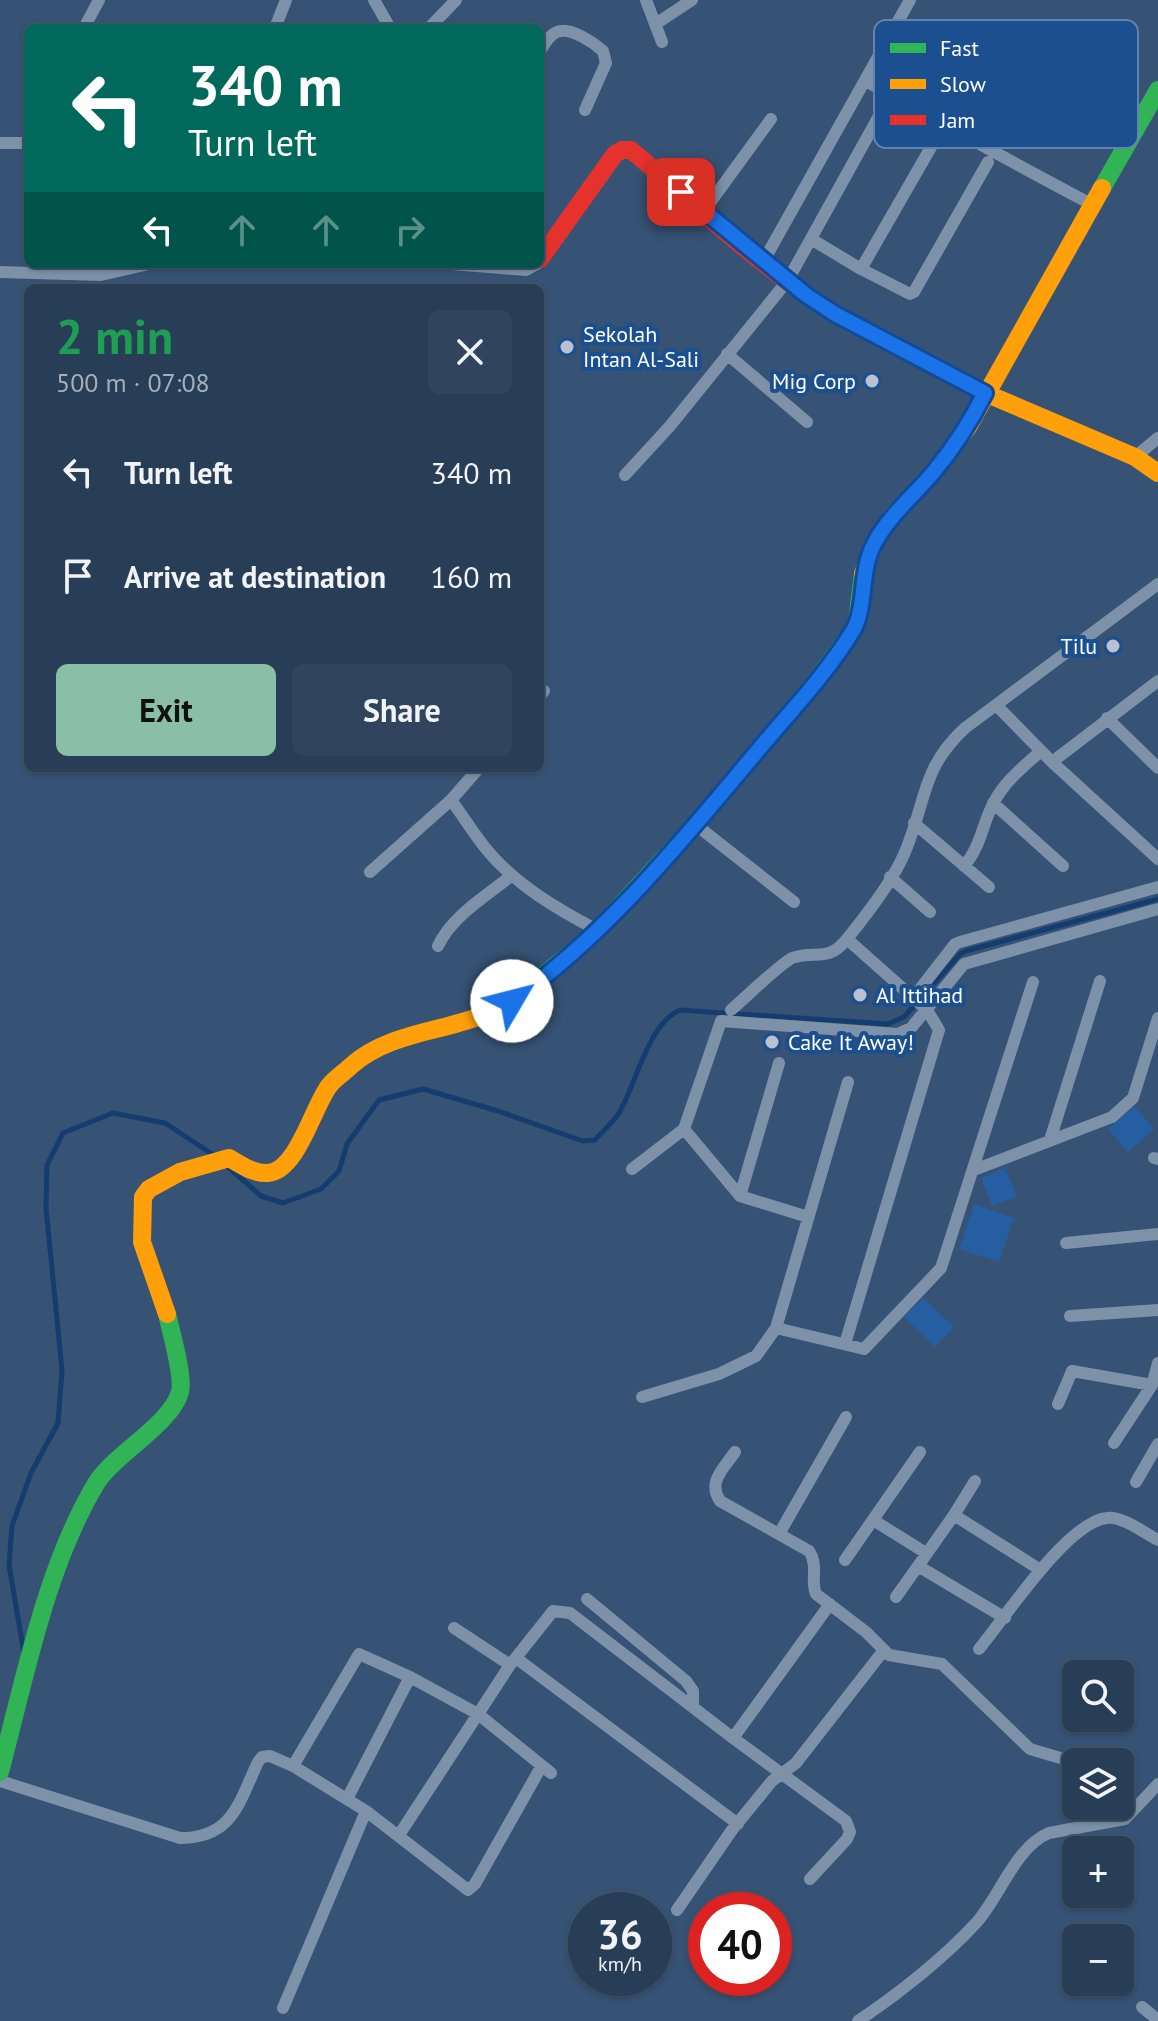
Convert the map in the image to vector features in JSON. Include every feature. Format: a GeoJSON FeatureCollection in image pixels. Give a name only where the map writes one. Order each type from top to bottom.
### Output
{"type":"FeatureCollection","features":[{"type":"Feature","properties":{"kind":"street"},"geometry":{"type":"LineString","coordinates":[[86,24],[99,0]]}},
{"type":"Feature","properties":{"kind":"street"},"geometry":{"type":"LineString","coordinates":[[277,24],[286,0]]}},
{"type":"Feature","properties":{"kind":"street"},"geometry":{"type":"LineString","coordinates":[[374,0],[388,24]]}},
{"type":"Feature","properties":{"kind":"street"},"geometry":{"type":"LineString","coordinates":[[433,24],[456,0]]}},
{"type":"Feature","properties":{"kind":"street"},"geometry":{"type":"LineString","coordinates":[[646,0],[662,42]]}},
{"type":"Feature","properties":{"kind":"street"},"geometry":{"type":"LineString","coordinates":[[657,23],[692,0]]}},
{"type":"Feature","properties":{"kind":"street"},"geometry":{"type":"LineString","coordinates":[[899,20],[910,0]]}},
{"type":"Feature","properties":{"kind":"street"},"geometry":{"type":"LineString","coordinates":[[544,45],[556,32],[564,30],[603,51],[606,63],[585,110]]}},
{"type":"Feature","properties":{"kind":"street"},"geometry":{"type":"LineString","coordinates":[[763,262],[874,66]]}},
{"type":"Feature","properties":{"kind":"street"},"geometry":{"type":"LineString","coordinates":[[866,81],[874,85]]}},
{"type":"Feature","properties":{"kind":"street"},"geometry":{"type":"LineString","coordinates":[[1138,125],[1158,90]]}},
{"type":"Feature","properties":{"kind":"street"},"geometry":{"type":"LineString","coordinates":[[704,211],[771,119]]}},
{"type":"Feature","properties":{"kind":"street"},"geometry":{"type":"LineString","coordinates":[[625,475],[643,458],[788,280],[874,125]]}},
{"type":"Feature","properties":{"kind":"street"},"geometry":{"type":"LineString","coordinates":[[0,143],[24,143]]}},
{"type":"Feature","properties":{"kind":"street"},"geometry":{"type":"LineString","coordinates":[[861,269],[931,148]]}},
{"type":"Feature","properties":{"kind":"street"},"geometry":{"type":"LineString","coordinates":[[987,148],[1093,205]]}},
{"type":"Feature","properties":{"kind":"street"},"geometry":{"type":"LineString","coordinates":[[0,1772],[45,1604],[78,1519],[99,1479],[167,1413],[180,1392],[177,1357],[163,1297],[142,1242],[143,1197],[149,1189],[180,1172],[221,1160],[254,1172],[271,1173],[283,1167],[298,1148],[330,1085],[358,1060],[385,1044],[469,1020],[512,1001],[597,930],[696,825],[853,631],[864,570],[873,545],[892,516],[931,475],[968,427],[1125,148]]}},
{"type":"Feature","properties":{"kind":"street"},"geometry":{"type":"LineString","coordinates":[[544,254],[615,154],[622,150],[635,152],[763,262],[835,314],[985,393],[1135,457],[1158,473]]}},
{"type":"Feature","properties":{"kind":"street"},"geometry":{"type":"LineString","coordinates":[[811,239],[906,293],[914,292],[988,162]]}},
{"type":"Feature","properties":{"kind":"street"},"geometry":{"type":"LineString","coordinates":[[0,272],[101,275],[132,268]]}},
{"type":"Feature","properties":{"kind":"street"},"geometry":{"type":"LineString","coordinates":[[501,268],[529,268]]}},
{"type":"Feature","properties":{"kind":"street"},"geometry":{"type":"LineString","coordinates":[[727,354],[807,422]]}},
{"type":"Feature","properties":{"kind":"street"},"geometry":{"type":"LineString","coordinates":[[1135,457],[1158,438]]}},
{"type":"Feature","properties":{"kind":"street"},"geometry":{"type":"LineString","coordinates":[[731,1010],[791,958],[835,952],[847,939],[907,847],[933,767],[948,744],[1158,584]]}},
{"type":"Feature","properties":{"kind":"street"},"geometry":{"type":"LineString","coordinates":[[1146,593],[1158,604]]}},
{"type":"Feature","properties":{"kind":"street"},"geometry":{"type":"LineString","coordinates":[[1052,762],[1157,682]]}},
{"type":"Feature","properties":{"kind":"street"},"geometry":{"type":"LineString","coordinates":[[996,705],[1052,762],[1158,859]]}},
{"type":"Feature","properties":{"kind":"street"},"geometry":{"type":"LineString","coordinates":[[1107,718],[1158,768]]}},
{"type":"Feature","properties":{"kind":"street"},"geometry":{"type":"LineString","coordinates":[[964,866],[979,842],[993,803],[1016,773],[1041,751]]}},
{"type":"Feature","properties":{"kind":"street"},"geometry":{"type":"LineString","coordinates":[[370,872],[451,800],[476,772]]}},
{"type":"Feature","properties":{"kind":"street"},"geometry":{"type":"LineString","coordinates":[[451,800],[487,850],[511,876],[566,914],[597,930]]}},
{"type":"Feature","properties":{"kind":"street"},"geometry":{"type":"LineString","coordinates":[[993,803],[1063,866]]}},
{"type":"Feature","properties":{"kind":"street"},"geometry":{"type":"LineString","coordinates":[[914,823],[989,887]]}},
{"type":"Feature","properties":{"kind":"street"},"geometry":{"type":"LineString","coordinates":[[696,825],[794,902]]}},
{"type":"Feature","properties":{"kind":"street"},"geometry":{"type":"LineString","coordinates":[[438,946],[444,932],[458,918],[511,876]]}},
{"type":"Feature","properties":{"kind":"street"},"geometry":{"type":"LineString","coordinates":[[890,877],[930,912]]}},
{"type":"Feature","properties":{"kind":"street"},"geometry":{"type":"LineString","coordinates":[[913,998],[955,944],[1158,887]]}},
{"type":"Feature","properties":{"kind":"street"},"geometry":{"type":"LineString","coordinates":[[632,1169],[684,1129],[721,1021],[898,1034],[911,1028],[964,964],[1158,909]]}},
{"type":"Feature","properties":{"kind":"street"},"geometry":{"type":"LineString","coordinates":[[845,1344],[938,1026],[927,1010],[847,939]]}},
{"type":"Feature","properties":{"kind":"street"},"geometry":{"type":"LineString","coordinates":[[1050,1140],[1100,981]]}},
{"type":"Feature","properties":{"kind":"street"},"geometry":{"type":"LineString","coordinates":[[776,1328],[864,1349],[941,1268],[1033,982]]}},
{"type":"Feature","properties":{"kind":"street"},"geometry":{"type":"LineString","coordinates":[[974,1170],[1112,1117],[1133,1098],[1158,1018]]}},
{"type":"Feature","properties":{"kind":"street"},"geometry":{"type":"LineString","coordinates":[[740,1196],[779,1063]]}},
{"type":"Feature","properties":{"kind":"street"},"geometry":{"type":"LineString","coordinates":[[1144,1067],[1158,1068]]}},
{"type":"Feature","properties":{"kind":"street"},"geometry":{"type":"LineString","coordinates":[[642,1397],[719,1374],[756,1356],[776,1328],[848,1082]]}},
{"type":"Feature","properties":{"kind":"street"},"geometry":{"type":"LineString","coordinates":[[684,1129],[740,1196],[808,1217]]}},
{"type":"Feature","properties":{"kind":"street"},"geometry":{"type":"LineString","coordinates":[[1066,1243],[1158,1234]]}},
{"type":"Feature","properties":{"kind":"street"},"geometry":{"type":"LineString","coordinates":[[1070,1316],[1158,1310]]}},
{"type":"Feature","properties":{"kind":"street"},"geometry":{"type":"LineString","coordinates":[[1114,1443],[1152,1385],[1158,1363]]}},
{"type":"Feature","properties":{"kind":"street"},"geometry":{"type":"LineString","coordinates":[[1058,1404],[1072,1371],[1152,1385]]}},
{"type":"Feature","properties":{"kind":"street"},"geometry":{"type":"LineString","coordinates":[[779,1534],[846,1417]]}},
{"type":"Feature","properties":{"kind":"street"},"geometry":{"type":"LineString","coordinates":[[1136,1482],[1158,1444]]}},
{"type":"Feature","properties":{"kind":"street"},"geometry":{"type":"LineString","coordinates":[[735,1452],[714,1482],[713,1492],[720,1501],[809,1551],[816,1564],[814,1592],[889,1655],[942,1664],[1030,1749],[1062,1759]]}},
{"type":"Feature","properties":{"kind":"street"},"geometry":{"type":"LineString","coordinates":[[845,1560],[920,1452]]}},
{"type":"Feature","properties":{"kind":"street"},"geometry":{"type":"LineString","coordinates":[[896,1597],[975,1481]]}},
{"type":"Feature","properties":{"kind":"street"},"geometry":{"type":"LineString","coordinates":[[954,1515],[1039,1569]]}},
{"type":"Feature","properties":{"kind":"street"},"geometry":{"type":"LineString","coordinates":[[979,1649],[1039,1569],[1072,1538],[1104,1518],[1115,1518],[1158,1540]]}},
{"type":"Feature","properties":{"kind":"street"},"geometry":{"type":"LineString","coordinates":[[873,1520],[926,1553]]}},
{"type":"Feature","properties":{"kind":"street"},"geometry":{"type":"LineString","coordinates":[[918,1566],[1005,1618]]}},
{"type":"Feature","properties":{"kind":"street"},"geometry":{"type":"LineString","coordinates":[[587,1599],[686,1681],[693,1691],[693,1705]]}},
{"type":"Feature","properties":{"kind":"street"},"geometry":{"type":"LineString","coordinates":[[733,1738],[830,1604]]}},
{"type":"Feature","properties":{"kind":"street"},"geometry":{"type":"LineString","coordinates":[[399,1835],[513,1662],[553,1611],[563,1610],[846,1821],[849,1826],[847,1839],[810,1879]]}},
{"type":"Feature","properties":{"kind":"street"},"geometry":{"type":"LineString","coordinates":[[454,1628],[513,1662],[738,1824]]}},
{"type":"Feature","properties":{"kind":"street"},"geometry":{"type":"LineString","coordinates":[[677,1910],[772,1781],[796,1763],[884,1650]]}},
{"type":"Feature","properties":{"kind":"street"},"geometry":{"type":"LineString","coordinates":[[0,1781],[180,1838],[199,1838],[213,1834],[230,1819],[262,1757],[270,1756],[293,1766],[366,1811],[468,1890],[475,1884],[546,1770],[478,1714],[410,1677],[359,1654],[293,1766]]}},
{"type":"Feature","properties":{"kind":"street"},"geometry":{"type":"LineString","coordinates":[[347,1799],[410,1677]]}},
{"type":"Feature","properties":{"kind":"street"},"geometry":{"type":"LineString","coordinates":[[1134,1809],[1158,1784]]}},
{"type":"Feature","properties":{"kind":"street"},"geometry":{"type":"LineString","coordinates":[[283,2008],[366,1811]]}},
{"type":"Feature","properties":{"kind":"street"},"geometry":{"type":"LineString","coordinates":[[858,2021],[978,1922],[1027,1849],[1040,1837],[1120,1820]]}},
{"type":"Feature","properties":{"kind":"street"},"geometry":{"type":"LineString","coordinates":[[1142,2007],[1158,2020]]}},
{"type":"Feature","properties":{"kind":"shaded area"},"geometry":{"type":"Polygon","coordinates":[[[1134,1106],[1154,1129],[1128,1152],[1108,1129],[1134,1106]]]}},
{"type":"Feature","properties":{"kind":"shaded area"},"geometry":{"type":"Polygon","coordinates":[[[1005,1168],[1017,1197],[992,1206],[981,1178],[1005,1168]]]}},
{"type":"Feature","properties":{"kind":"shaded area"},"geometry":{"type":"Polygon","coordinates":[[[974,1204],[1014,1218],[999,1262],[959,1249],[974,1204]]]}},
{"type":"Feature","properties":{"kind":"shaded area"},"geometry":{"type":"Polygon","coordinates":[[[923,1298],[954,1327],[935,1347],[904,1317],[923,1298]]]}},
{"type":"Feature","properties":{"kind":"waterway"},"geometry":{"type":"LineString","coordinates":[[228,1167],[261,1196],[283,1203],[321,1189],[339,1171],[347,1144],[379,1100],[423,1089],[583,1141],[595,1140],[620,1111],[651,1040],[669,1017],[680,1010],[888,1024],[904,1017],[966,951],[1158,899]]}},
{"type":"Feature","properties":{"kind":"waterway"},"geometry":{"type":"LineString","coordinates":[[24,1653],[9,1565],[12,1526],[31,1473],[58,1423],[62,1370],[46,1208],[47,1165],[63,1133],[113,1113],[165,1123],[218,1158]]}},
{"type":"Feature","properties":{"kind":"traffic: fast"},"geometry":{"type":"LineString","coordinates":[[1138,125],[1158,90]]}},
{"type":"Feature","properties":{"kind":"traffic: fast"},"geometry":{"type":"LineString","coordinates":[[1102,188],[1125,148]]}},
{"type":"Feature","properties":{"kind":"traffic: fast"},"geometry":{"type":"LineString","coordinates":[[519,995],[592,936],[704,815],[818,678],[853,631],[863,574]]}},
{"type":"Feature","properties":{"kind":"traffic: fast"},"geometry":{"type":"LineString","coordinates":[[0,1772],[50,1586],[79,1515],[105,1471],[166,1416],[180,1392],[179,1365],[167,1314]]}},
{"type":"Feature","properties":{"kind":"traffic: slow"},"geometry":{"type":"LineString","coordinates":[[863,574],[873,545],[892,516],[931,475],[968,427],[1102,188]]}},
{"type":"Feature","properties":{"kind":"traffic: slow"},"geometry":{"type":"LineString","coordinates":[[932,365],[985,393],[1135,457],[1158,473]]}},
{"type":"Feature","properties":{"kind":"traffic: slow"},"geometry":{"type":"LineString","coordinates":[[167,1314],[142,1242],[143,1197],[149,1189],[180,1172],[229,1158],[257,1172],[278,1170],[296,1150],[329,1086],[352,1065],[391,1042],[479,1017],[519,995]]}},
{"type":"Feature","properties":{"kind":"traffic: jam"},"geometry":{"type":"LineString","coordinates":[[544,253],[615,154],[631,150],[740,244],[808,296],[932,365]]}},
{"type":"Feature","properties":{"kind":"place","name":"Sekolah Intan Al-Sali"},"geometry":{"type":"Point","coordinates":[567,347]}},
{"type":"Feature","properties":{"kind":"place","name":"Mig Corp"},"geometry":{"type":"Point","coordinates":[872,381]}},
{"type":"Feature","properties":{"kind":"place","name":"Tilu"},"geometry":{"type":"Point","coordinates":[1113,646]}},
{"type":"Feature","properties":{"kind":"place","name":"Al Ittihad"},"geometry":{"type":"Point","coordinates":[860,995]}},
{"type":"Feature","properties":{"kind":"place","name":"Cake It Away!"},"geometry":{"type":"Point","coordinates":[772,1042]}},
{"type":"Feature","properties":{"kind":"route"},"geometry":{"type":"LineString","coordinates":[[512,1001],[592,936],[696,825],[818,678],[853,631],[864,570],[873,545],[892,516],[931,475],[968,427],[985,393],[835,314],[806,295],[681,192]]}}]}
